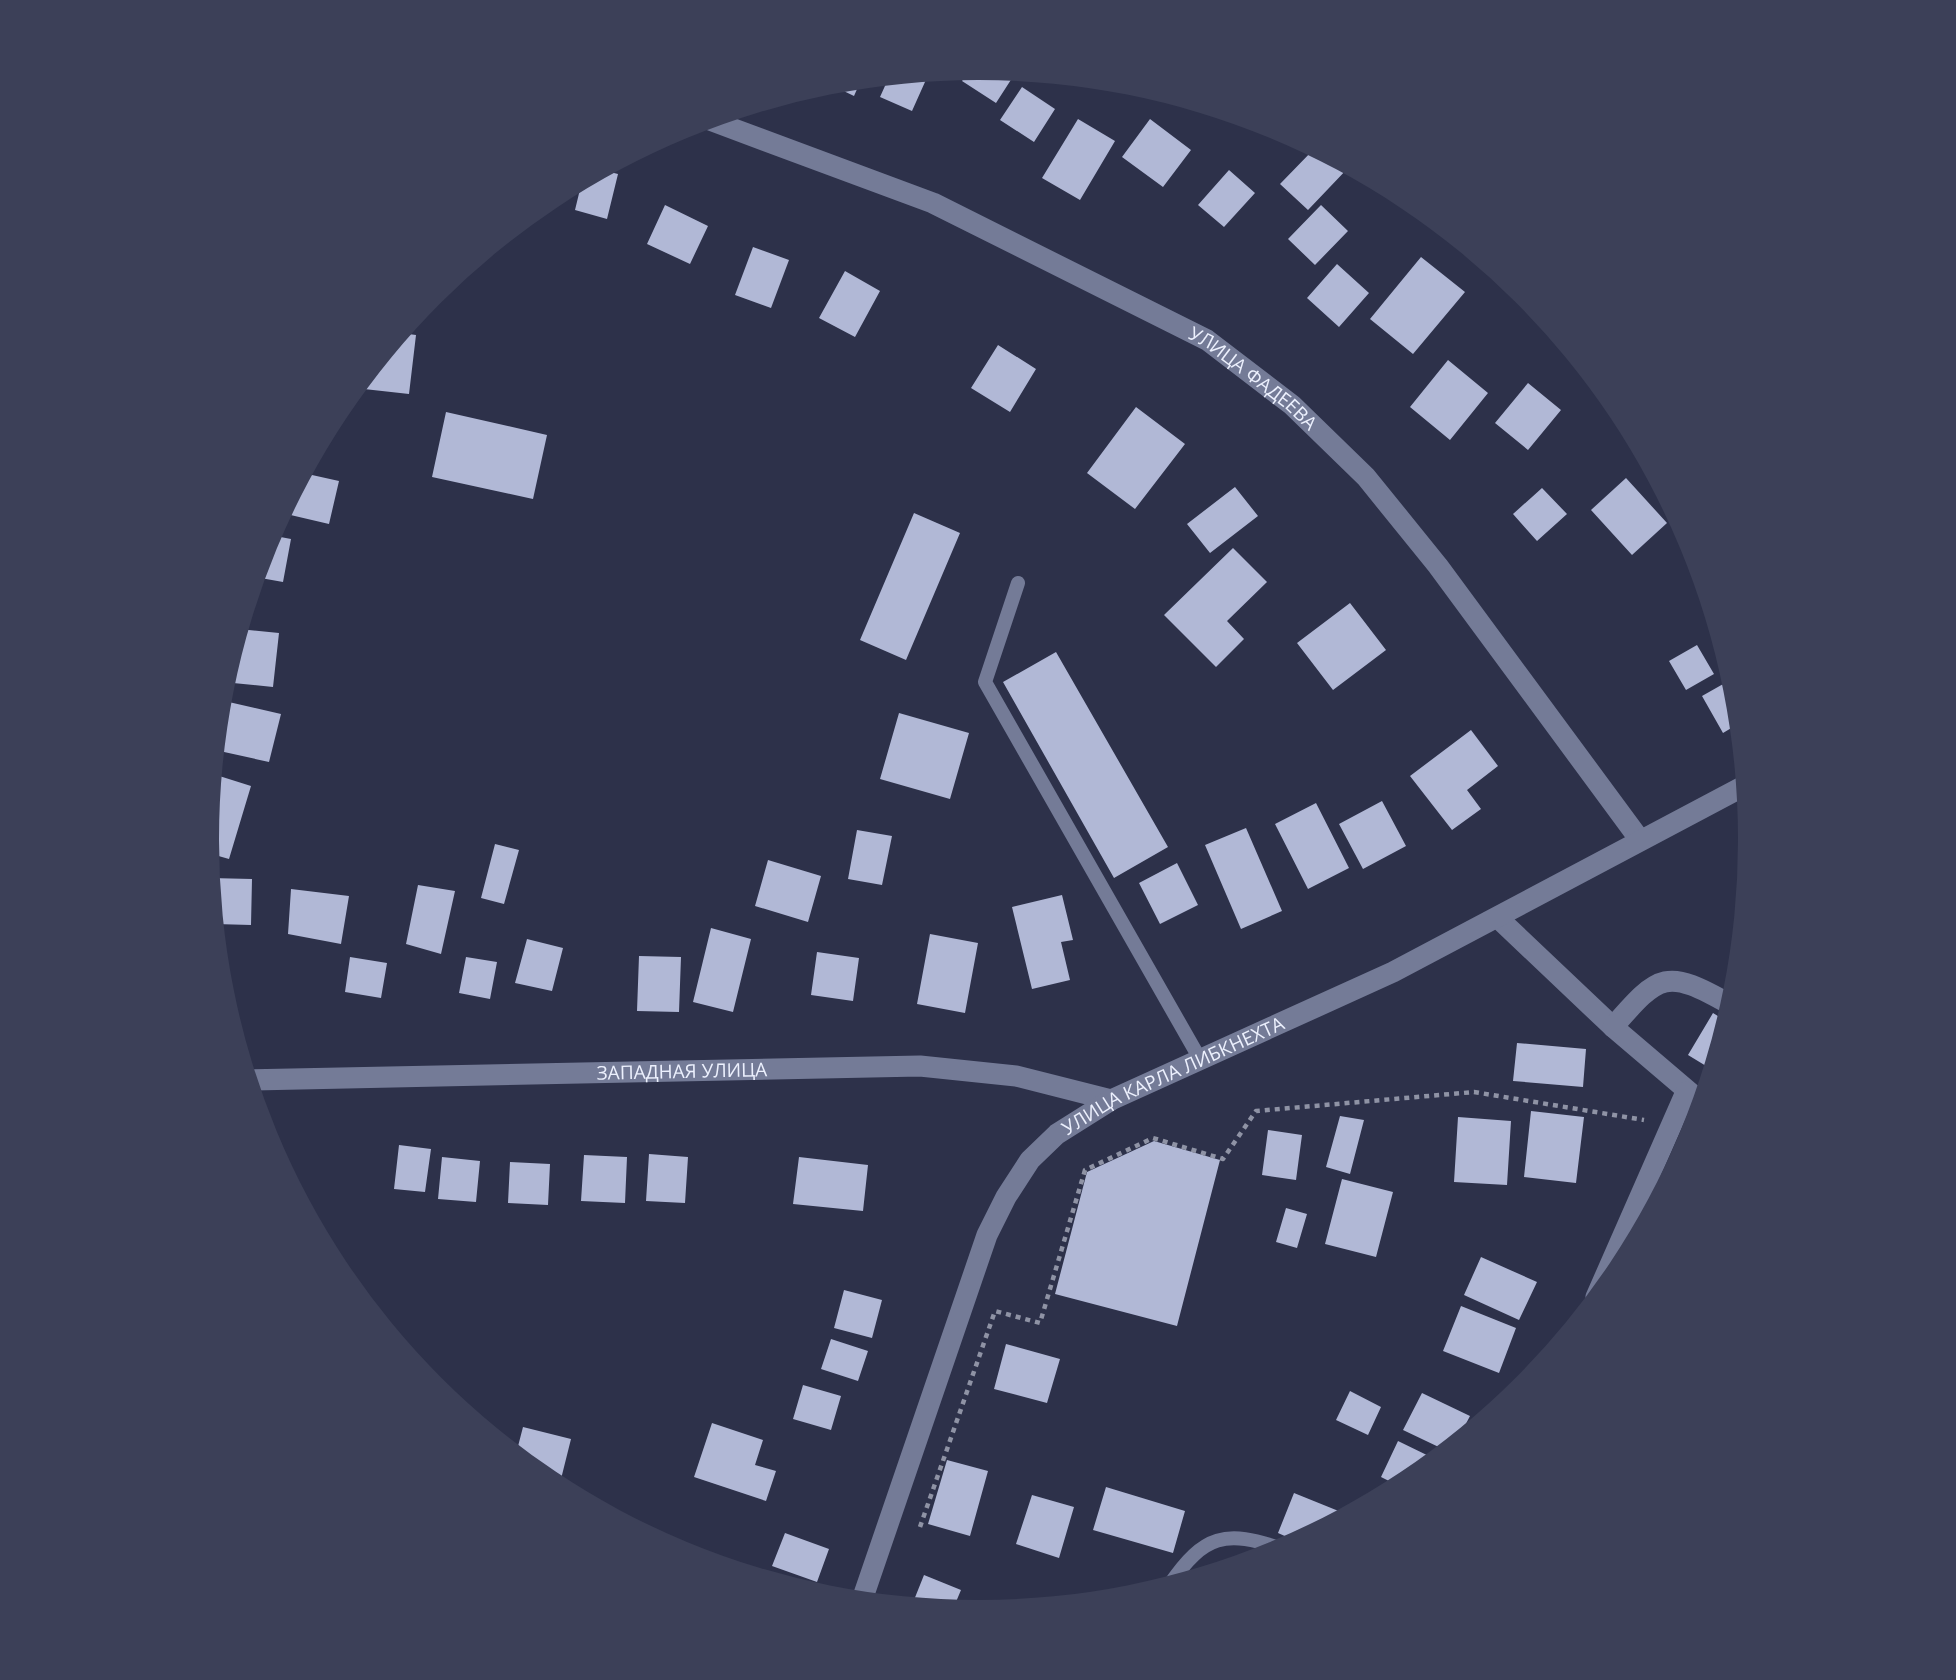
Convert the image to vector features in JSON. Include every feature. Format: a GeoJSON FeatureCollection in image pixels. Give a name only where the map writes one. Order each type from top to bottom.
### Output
{"type":"FeatureCollection","features":[{"type":"Feature","properties":{"kind":"main road","name":"УЛИЦА ФАДЕЕВА"},"geometry":{"type":"LineString","coordinates":[[722,125],[946,209],[1207,340],[1292,405],[1366,477],[1438,566],[1640,840]]}},
{"type":"Feature","properties":{"kind":"main road","name":"УЛИЦА КАРЛА ЛИБКНЕХТА"},"geometry":{"type":"LineString","coordinates":[[865,1591],[988,1235],[1006,1196],[1030,1160],[1057,1134],[1111,1100],[1393,972],[1736,790]]}},
{"type":"Feature","properties":{"kind":"main road"},"geometry":{"type":"LineString","coordinates":[[1498,918],[1614,1027],[1693,1096]]}},
{"type":"Feature","properties":{"kind":"main road"},"geometry":{"type":"LineString","coordinates":[[1614,1027],[1647,988],[1671,980],[1698,986],[1721,998]]}},
{"type":"Feature","properties":{"kind":"main road","name":"ЗАПАДНАЯ УЛИЦА"},"geometry":{"type":"LineString","coordinates":[[258,1080],[920,1066],[1016,1076],[1111,1100]]}},
{"type":"Feature","properties":{"kind":"main road"},"geometry":{"type":"LineString","coordinates":[[1615,1254],[1670,1129],[1691,1101]]}},
{"type":"Feature","properties":{"kind":"lane"},"geometry":{"type":"LineString","coordinates":[[1018,583],[985,682],[1200,1059]]}},
{"type":"Feature","properties":{"kind":"lane"},"geometry":{"type":"LineString","coordinates":[[1179,1573],[1196,1550],[1215,1540],[1244,1538],[1264,1544]]}},
{"type":"Feature","properties":{"kind":"path"},"geometry":{"type":"LineString","coordinates":[[917,1537],[996,1311],[1040,1323],[1085,1170],[1153,1138],[1223,1159],[1256,1111],[1474,1092],[1655,1122],[1670,1129]]}},
{"type":"Feature","properties":{"kind":"building"},"geometry":{"type":"Polygon","coordinates":[[[978,80],[1010,81],[996,103],[962,81],[978,80]]]}},
{"type":"Feature","properties":{"kind":"building"},"geometry":{"type":"Polygon","coordinates":[[[925,82],[912,111],[880,97],[885,86],[925,82]]]}},
{"type":"Feature","properties":{"kind":"building"},"geometry":{"type":"Polygon","coordinates":[[[1022,87],[1055,109],[1034,142],[1000,120],[1022,87]]]}},
{"type":"Feature","properties":{"kind":"building"},"geometry":{"type":"Polygon","coordinates":[[[1078,119],[1115,141],[1080,200],[1042,178],[1078,119]]]}},
{"type":"Feature","properties":{"kind":"building"},"geometry":{"type":"Polygon","coordinates":[[[1150,119],[1191,150],[1163,187],[1122,157],[1150,119]]]}},
{"type":"Feature","properties":{"kind":"building"},"geometry":{"type":"Polygon","coordinates":[[[1307,156],[1342,174],[1308,210],[1280,184],[1307,156]]]}},
{"type":"Feature","properties":{"kind":"building"},"geometry":{"type":"Polygon","coordinates":[[[1229,170],[1255,193],[1224,227],[1198,205],[1229,170]]]}},
{"type":"Feature","properties":{"kind":"building"},"geometry":{"type":"Polygon","coordinates":[[[615,173],[618,174],[607,219],[575,210],[579,194],[615,173]]]}},
{"type":"Feature","properties":{"kind":"building"},"geometry":{"type":"Polygon","coordinates":[[[665,205],[708,226],[690,264],[647,244],[665,205]]]}},
{"type":"Feature","properties":{"kind":"building"},"geometry":{"type":"Polygon","coordinates":[[[1321,205],[1348,231],[1315,265],[1288,239],[1321,205]]]}},
{"type":"Feature","properties":{"kind":"building"},"geometry":{"type":"Polygon","coordinates":[[[753,247],[789,260],[771,308],[735,295],[753,247]]]}},
{"type":"Feature","properties":{"kind":"building"},"geometry":{"type":"Polygon","coordinates":[[[1421,257],[1465,292],[1413,354],[1370,319],[1421,257]]]}},
{"type":"Feature","properties":{"kind":"building"},"geometry":{"type":"Polygon","coordinates":[[[1337,264],[1369,293],[1339,327],[1307,298],[1337,264]]]}},
{"type":"Feature","properties":{"kind":"building"},"geometry":{"type":"Polygon","coordinates":[[[845,271],[880,291],[855,337],[819,318],[845,271]]]}},
{"type":"Feature","properties":{"kind":"building"},"geometry":{"type":"Polygon","coordinates":[[[411,334],[416,335],[409,394],[367,389],[411,334]]]}},
{"type":"Feature","properties":{"kind":"building"},"geometry":{"type":"Polygon","coordinates":[[[998,345],[1036,369],[1010,412],[971,388],[998,345]]]}},
{"type":"Feature","properties":{"kind":"building"},"geometry":{"type":"Polygon","coordinates":[[[1448,360],[1488,393],[1450,440],[1410,407],[1448,360]]]}},
{"type":"Feature","properties":{"kind":"building"},"geometry":{"type":"Polygon","coordinates":[[[1528,383],[1561,410],[1528,450],[1495,423],[1528,383]]]}},
{"type":"Feature","properties":{"kind":"building"},"geometry":{"type":"Polygon","coordinates":[[[1136,407],[1185,444],[1135,509],[1087,473],[1136,407]]]}},
{"type":"Feature","properties":{"kind":"building"},"geometry":{"type":"Polygon","coordinates":[[[446,412],[547,435],[533,499],[432,477],[446,412]]]}},
{"type":"Feature","properties":{"kind":"building"},"geometry":{"type":"Polygon","coordinates":[[[312,475],[339,481],[329,524],[292,515],[312,475]]]}},
{"type":"Feature","properties":{"kind":"building"},"geometry":{"type":"Polygon","coordinates":[[[1626,478],[1667,523],[1632,555],[1591,510],[1626,478]]]}},
{"type":"Feature","properties":{"kind":"building"},"geometry":{"type":"Polygon","coordinates":[[[1235,487],[1258,516],[1210,553],[1187,524],[1235,487]]]}},
{"type":"Feature","properties":{"kind":"building"},"geometry":{"type":"Polygon","coordinates":[[[1542,488],[1567,514],[1537,541],[1513,514],[1542,488]]]}},
{"type":"Feature","properties":{"kind":"building"},"geometry":{"type":"Polygon","coordinates":[[[914,513],[960,533],[906,660],[860,640],[914,513]]]}},
{"type":"Feature","properties":{"kind":"building"},"geometry":{"type":"Polygon","coordinates":[[[282,537],[291,539],[283,582],[265,579],[282,537]]]}},
{"type":"Feature","properties":{"kind":"building"},"geometry":{"type":"Polygon","coordinates":[[[1233,548],[1267,582],[1227,621],[1244,639],[1216,667],[1164,615],[1233,548]]]}},
{"type":"Feature","properties":{"kind":"building"},"geometry":{"type":"Polygon","coordinates":[[[1350,603],[1386,650],[1333,690],[1297,643],[1350,603]]]}},
{"type":"Feature","properties":{"kind":"building"},"geometry":{"type":"Polygon","coordinates":[[[248,630],[279,633],[273,687],[235,683],[248,630]]]}},
{"type":"Feature","properties":{"kind":"building"},"geometry":{"type":"Polygon","coordinates":[[[1697,645],[1714,674],[1686,690],[1669,661],[1697,645]]]}},
{"type":"Feature","properties":{"kind":"building"},"geometry":{"type":"Polygon","coordinates":[[[1056,652],[1168,847],[1114,878],[1003,682],[1056,652]]]}},
{"type":"Feature","properties":{"kind":"building"},"geometry":{"type":"Polygon","coordinates":[[[1721,685],[1729,729],[1723,733],[1702,696],[1721,685]]]}},
{"type":"Feature","properties":{"kind":"building"},"geometry":{"type":"Polygon","coordinates":[[[231,703],[281,714],[269,762],[224,752],[231,703]]]}},
{"type":"Feature","properties":{"kind":"building"},"geometry":{"type":"Polygon","coordinates":[[[899,713],[969,733],[950,799],[880,779],[899,713]]]}},
{"type":"Feature","properties":{"kind":"building"},"geometry":{"type":"Polygon","coordinates":[[[1471,730],[1498,766],[1467,790],[1481,809],[1452,830],[1410,776],[1471,730]]]}},
{"type":"Feature","properties":{"kind":"building"},"geometry":{"type":"Polygon","coordinates":[[[221,777],[251,786],[229,859],[219,856],[221,777]]]}},
{"type":"Feature","properties":{"kind":"building"},"geometry":{"type":"Polygon","coordinates":[[[1382,801],[1406,846],[1363,869],[1339,824],[1382,801]]]}},
{"type":"Feature","properties":{"kind":"building"},"geometry":{"type":"Polygon","coordinates":[[[1316,803],[1349,868],[1308,889],[1275,824],[1316,803]]]}},
{"type":"Feature","properties":{"kind":"building"},"geometry":{"type":"Polygon","coordinates":[[[1246,828],[1282,911],[1241,929],[1205,845],[1246,828]]]}},
{"type":"Feature","properties":{"kind":"building"},"geometry":{"type":"Polygon","coordinates":[[[857,830],[892,836],[882,885],[848,879],[857,830]]]}},
{"type":"Feature","properties":{"kind":"building"},"geometry":{"type":"Polygon","coordinates":[[[495,844],[519,850],[504,904],[481,898],[495,844]]]}},
{"type":"Feature","properties":{"kind":"building"},"geometry":{"type":"Polygon","coordinates":[[[768,860],[821,876],[808,922],[755,906],[768,860]]]}},
{"type":"Feature","properties":{"kind":"building"},"geometry":{"type":"Polygon","coordinates":[[[1177,863],[1198,905],[1160,924],[1139,883],[1177,863]]]}},
{"type":"Feature","properties":{"kind":"building"},"geometry":{"type":"Polygon","coordinates":[[[220,878],[252,879],[251,925],[223,924],[220,878]]]}},
{"type":"Feature","properties":{"kind":"building"},"geometry":{"type":"Polygon","coordinates":[[[418,885],[455,891],[441,954],[406,944],[418,885]]]}},
{"type":"Feature","properties":{"kind":"building"},"geometry":{"type":"Polygon","coordinates":[[[291,889],[349,896],[341,944],[288,934],[291,889]]]}},
{"type":"Feature","properties":{"kind":"building"},"geometry":{"type":"Polygon","coordinates":[[[1062,895],[1073,940],[1061,942],[1070,980],[1032,989],[1012,907],[1062,895]]]}},
{"type":"Feature","properties":{"kind":"building"},"geometry":{"type":"Polygon","coordinates":[[[711,928],[751,939],[733,1012],[693,1002],[711,928]]]}},
{"type":"Feature","properties":{"kind":"building"},"geometry":{"type":"Polygon","coordinates":[[[930,934],[978,943],[965,1013],[917,1004],[930,934]]]}},
{"type":"Feature","properties":{"kind":"building"},"geometry":{"type":"Polygon","coordinates":[[[527,939],[563,948],[552,991],[515,983],[527,939]]]}},
{"type":"Feature","properties":{"kind":"building"},"geometry":{"type":"Polygon","coordinates":[[[817,952],[859,958],[853,1001],[811,995],[817,952]]]}},
{"type":"Feature","properties":{"kind":"building"},"geometry":{"type":"Polygon","coordinates":[[[639,956],[681,957],[679,1012],[637,1011],[639,956]]]}},
{"type":"Feature","properties":{"kind":"building"},"geometry":{"type":"Polygon","coordinates":[[[350,957],[387,963],[381,998],[345,992],[350,957]]]}},
{"type":"Feature","properties":{"kind":"building"},"geometry":{"type":"Polygon","coordinates":[[[466,957],[497,962],[490,999],[459,993],[466,957]]]}},
{"type":"Feature","properties":{"kind":"building"},"geometry":{"type":"Polygon","coordinates":[[[1713,1013],[1717,1015],[1703,1064],[1688,1055],[1713,1013]]]}},
{"type":"Feature","properties":{"kind":"building"},"geometry":{"type":"Polygon","coordinates":[[[1517,1043],[1586,1049],[1583,1087],[1513,1081],[1517,1043]]]}},
{"type":"Feature","properties":{"kind":"building"},"geometry":{"type":"Polygon","coordinates":[[[1531,1111],[1584,1117],[1576,1183],[1524,1177],[1531,1111]]]}},
{"type":"Feature","properties":{"kind":"building"},"geometry":{"type":"Polygon","coordinates":[[[1340,1116],[1364,1120],[1350,1174],[1326,1167],[1340,1116]]]}},
{"type":"Feature","properties":{"kind":"building"},"geometry":{"type":"Polygon","coordinates":[[[1458,1117],[1511,1121],[1507,1185],[1454,1182],[1458,1117]]]}},
{"type":"Feature","properties":{"kind":"building"},"geometry":{"type":"Polygon","coordinates":[[[1268,1130],[1302,1135],[1296,1180],[1262,1175],[1268,1130]]]}},
{"type":"Feature","properties":{"kind":"building"},"geometry":{"type":"Polygon","coordinates":[[[1154,1141],[1220,1160],[1177,1326],[1055,1294],[1087,1172],[1154,1141]]]}},
{"type":"Feature","properties":{"kind":"building"},"geometry":{"type":"Polygon","coordinates":[[[399,1145],[431,1149],[425,1192],[394,1189],[399,1145]]]}},
{"type":"Feature","properties":{"kind":"building"},"geometry":{"type":"Polygon","coordinates":[[[649,1154],[688,1157],[685,1203],[646,1201],[649,1154]]]}},
{"type":"Feature","properties":{"kind":"building"},"geometry":{"type":"Polygon","coordinates":[[[584,1155],[627,1157],[625,1203],[581,1201],[584,1155]]]}},
{"type":"Feature","properties":{"kind":"building"},"geometry":{"type":"Polygon","coordinates":[[[442,1157],[480,1161],[476,1202],[438,1199],[442,1157]]]}},
{"type":"Feature","properties":{"kind":"building"},"geometry":{"type":"Polygon","coordinates":[[[799,1157],[868,1165],[863,1211],[793,1204],[799,1157]]]}},
{"type":"Feature","properties":{"kind":"building"},"geometry":{"type":"Polygon","coordinates":[[[510,1162],[550,1164],[548,1205],[508,1203],[510,1162]]]}},
{"type":"Feature","properties":{"kind":"building"},"geometry":{"type":"Polygon","coordinates":[[[1342,1179],[1393,1192],[1376,1257],[1325,1244],[1342,1179]]]}},
{"type":"Feature","properties":{"kind":"building"},"geometry":{"type":"Polygon","coordinates":[[[1286,1208],[1307,1214],[1297,1248],[1276,1242],[1286,1208]]]}},
{"type":"Feature","properties":{"kind":"building"},"geometry":{"type":"Polygon","coordinates":[[[1481,1257],[1537,1282],[1519,1320],[1464,1295],[1481,1257]]]}},
{"type":"Feature","properties":{"kind":"building"},"geometry":{"type":"Polygon","coordinates":[[[844,1290],[882,1300],[872,1338],[834,1328],[844,1290]]]}},
{"type":"Feature","properties":{"kind":"building"},"geometry":{"type":"Polygon","coordinates":[[[1461,1306],[1516,1328],[1499,1373],[1443,1351],[1461,1306]]]}},
{"type":"Feature","properties":{"kind":"building"},"geometry":{"type":"Polygon","coordinates":[[[831,1339],[868,1351],[858,1381],[821,1369],[831,1339]]]}},
{"type":"Feature","properties":{"kind":"building"},"geometry":{"type":"Polygon","coordinates":[[[1006,1344],[1060,1359],[1047,1403],[994,1389],[1006,1344]]]}},
{"type":"Feature","properties":{"kind":"building"},"geometry":{"type":"Polygon","coordinates":[[[803,1385],[841,1396],[831,1430],[793,1419],[803,1385]]]}},
{"type":"Feature","properties":{"kind":"building"},"geometry":{"type":"Polygon","coordinates":[[[1350,1391],[1381,1407],[1368,1435],[1336,1420],[1350,1391]]]}},
{"type":"Feature","properties":{"kind":"building"},"geometry":{"type":"Polygon","coordinates":[[[1422,1393],[1470,1416],[1436,1446],[1403,1430],[1422,1393]]]}},
{"type":"Feature","properties":{"kind":"building"},"geometry":{"type":"Polygon","coordinates":[[[712,1423],[763,1440],[755,1465],[776,1471],[766,1501],[694,1477],[712,1423]]]}},
{"type":"Feature","properties":{"kind":"building"},"geometry":{"type":"Polygon","coordinates":[[[523,1427],[571,1439],[562,1476],[556,1472],[518,1445],[523,1427]]]}},
{"type":"Feature","properties":{"kind":"building"},"geometry":{"type":"Polygon","coordinates":[[[1398,1441],[1425,1454],[1387,1480],[1381,1477],[1398,1441]]]}},
{"type":"Feature","properties":{"kind":"building"},"geometry":{"type":"Polygon","coordinates":[[[947,1460],[988,1471],[970,1536],[928,1524],[947,1460]]]}},
{"type":"Feature","properties":{"kind":"building"},"geometry":{"type":"Polygon","coordinates":[[[1106,1487],[1185,1511],[1173,1553],[1093,1530],[1106,1487]]]}},
{"type":"Feature","properties":{"kind":"building"},"geometry":{"type":"Polygon","coordinates":[[[1294,1493],[1335,1510],[1283,1535],[1278,1533],[1294,1493]]]}},
{"type":"Feature","properties":{"kind":"building"},"geometry":{"type":"Polygon","coordinates":[[[1032,1495],[1074,1507],[1059,1558],[1016,1544],[1032,1495]]]}},
{"type":"Feature","properties":{"kind":"building"},"geometry":{"type":"Polygon","coordinates":[[[785,1533],[829,1549],[817,1582],[772,1566],[785,1533]]]}},
{"type":"Feature","properties":{"kind":"building"},"geometry":{"type":"Polygon","coordinates":[[[924,1575],[961,1590],[957,1599],[915,1597],[924,1575]]]}}]}
